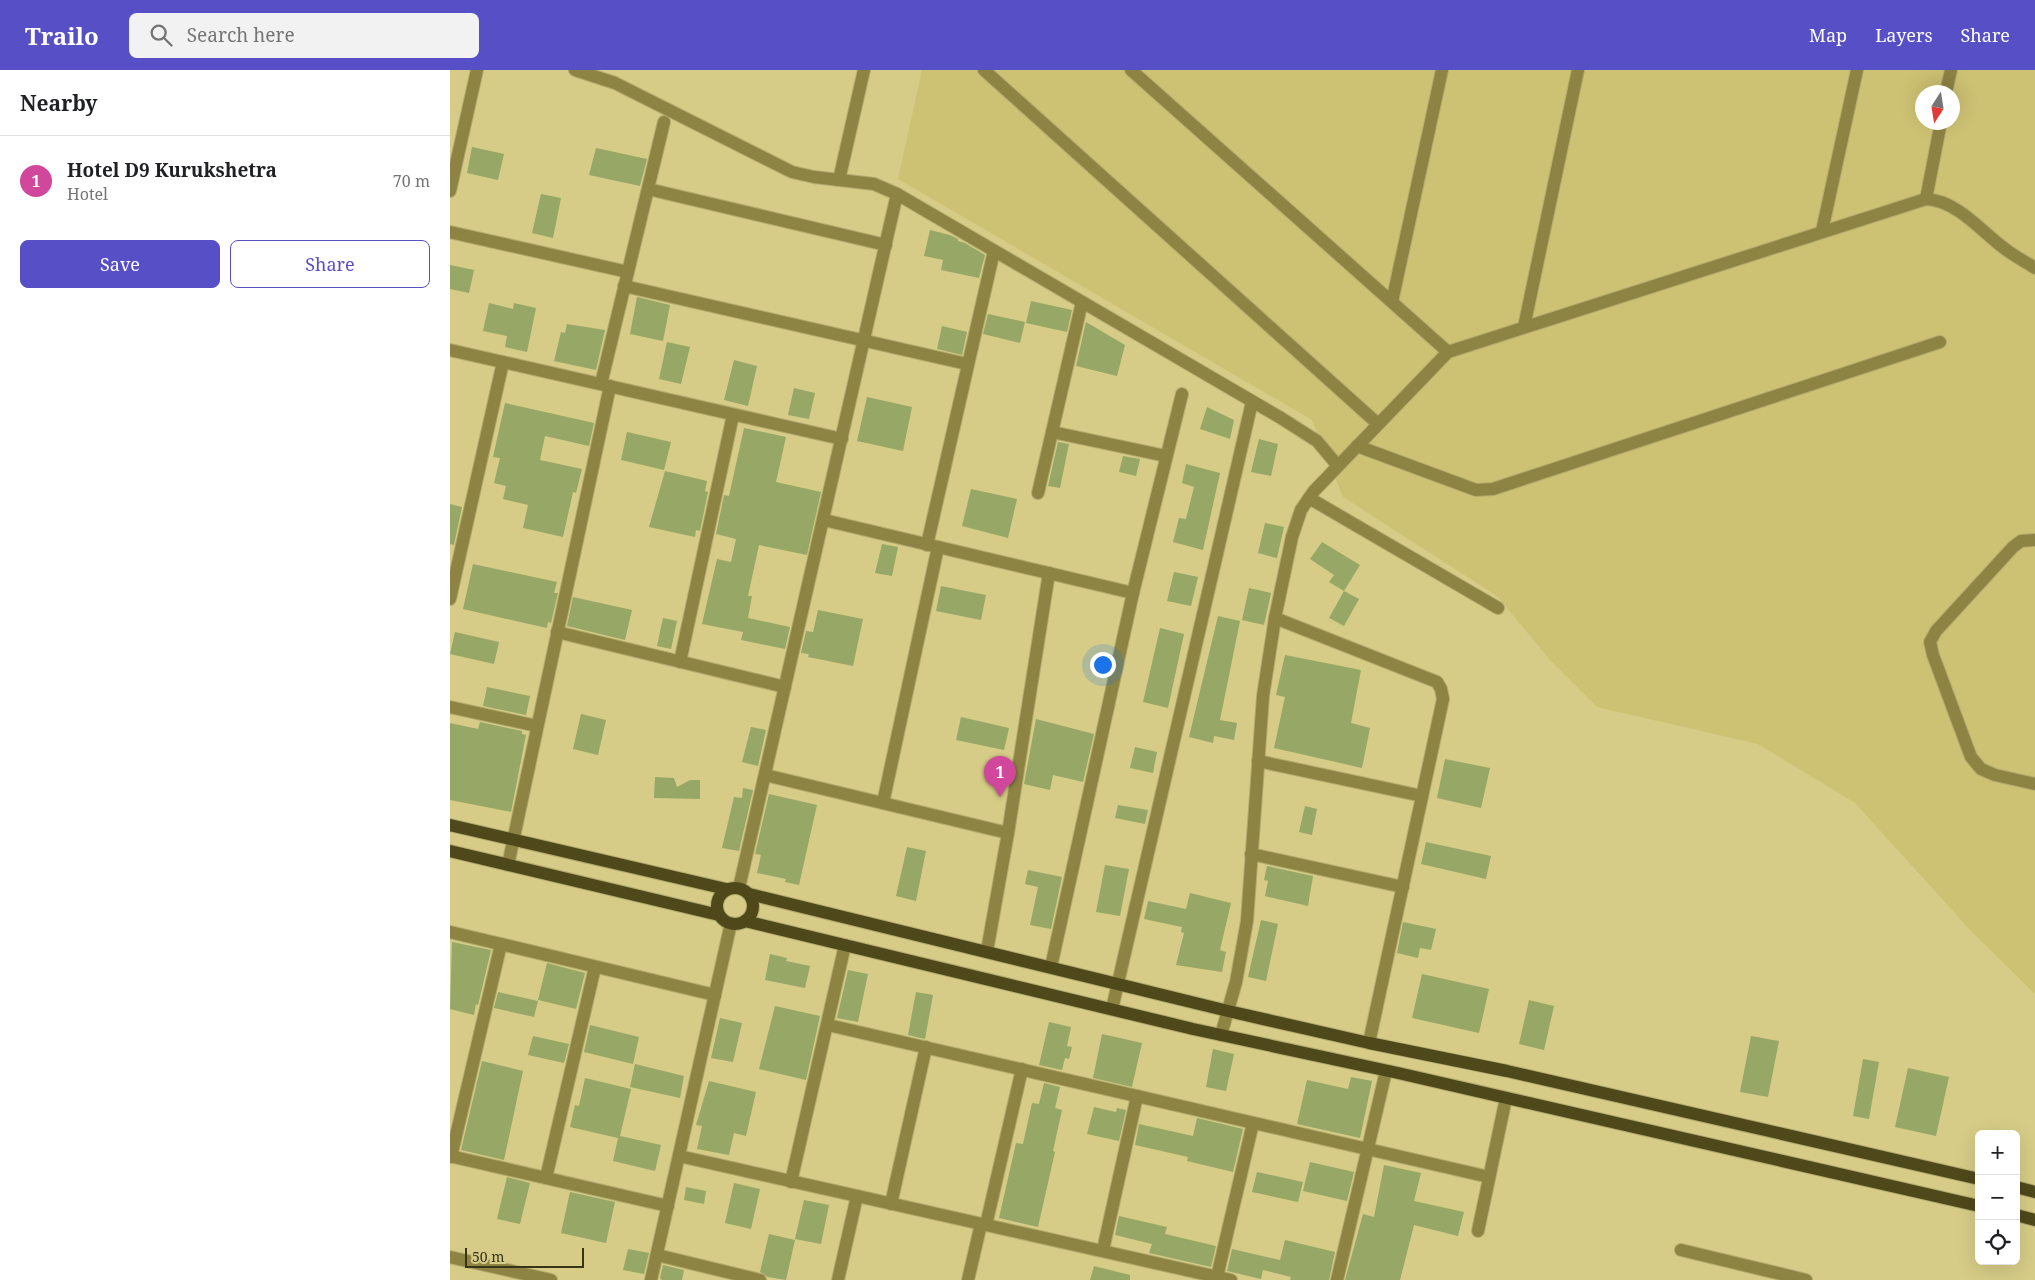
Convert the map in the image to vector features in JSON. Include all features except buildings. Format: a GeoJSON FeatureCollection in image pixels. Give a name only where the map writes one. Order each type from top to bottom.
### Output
{"type":"FeatureCollection","features":[{"type":"Feature","properties":{"kind":"main road"},"geometry":{"type":"LineString","coordinates":[[450,825],[738,890],[1228,1011],[1369,1043],[1516,1073],[1975,1178]]}},
{"type":"Feature","properties":{"kind":"main road"},"geometry":{"type":"LineString","coordinates":[[450,851],[719,915],[731,924],[745,921],[1220,1035],[1975,1205]]}},
{"type":"Feature","properties":{"kind":"main road"},"geometry":{"type":"LineString","coordinates":[[719,915],[716,903],[720,895],[738,890]]}},
{"type":"Feature","properties":{"kind":"main road"},"geometry":{"type":"LineString","coordinates":[[738,890],[753,908],[745,921]]}},
{"type":"Feature","properties":{"kind":"main road"},"geometry":{"type":"LineString","coordinates":[[2020,1188],[2035,1192]]}},
{"type":"Feature","properties":{"kind":"main road"},"geometry":{"type":"LineString","coordinates":[[2020,1216],[2035,1220]]}},
{"type":"Feature","properties":{"kind":"street"},"geometry":{"type":"LineString","coordinates":[[450,191],[477,70]]}},
{"type":"Feature","properties":{"kind":"street"},"geometry":{"type":"LineString","coordinates":[[575,70],[615,83],[792,172],[814,177],[874,184],[897,194],[1317,441],[1338,466]]}},
{"type":"Feature","properties":{"kind":"street"},"geometry":{"type":"LineString","coordinates":[[839,180],[864,70]]}},
{"type":"Feature","properties":{"kind":"street"},"geometry":{"type":"LineString","coordinates":[[984,70],[1378,424]]}},
{"type":"Feature","properties":{"kind":"street"},"geometry":{"type":"LineString","coordinates":[[1131,70],[1448,352]]}},
{"type":"Feature","properties":{"kind":"street"},"geometry":{"type":"LineString","coordinates":[[1392,302],[1442,70]]}},
{"type":"Feature","properties":{"kind":"street"},"geometry":{"type":"LineString","coordinates":[[1524,327],[1578,70]]}},
{"type":"Feature","properties":{"kind":"street"},"geometry":{"type":"LineString","coordinates":[[1822,231],[1856,70]]}},
{"type":"Feature","properties":{"kind":"street"},"geometry":{"type":"LineString","coordinates":[[1948,85],[1951,70]]}},
{"type":"Feature","properties":{"kind":"street"},"geometry":{"type":"LineString","coordinates":[[508,865],[557,632],[624,286],[664,122]]}},
{"type":"Feature","properties":{"kind":"street"},"geometry":{"type":"LineString","coordinates":[[1926,199],[1939,130]]}},
{"type":"Feature","properties":{"kind":"street"},"geometry":{"type":"LineString","coordinates":[[648,189],[886,245]]}},
{"type":"Feature","properties":{"kind":"street"},"geometry":{"type":"LineString","coordinates":[[738,890],[897,194]]}},
{"type":"Feature","properties":{"kind":"street"},"geometry":{"type":"LineString","coordinates":[[1220,1035],[1236,982],[1247,921],[1263,696],[1275,618],[1292,537],[1301,510],[1309,498],[1338,466],[1448,352],[1926,199],[1938,200],[1951,205],[2008,252],[2035,268]]}},
{"type":"Feature","properties":{"kind":"street"},"geometry":{"type":"LineString","coordinates":[[450,232],[628,272]]}},
{"type":"Feature","properties":{"kind":"street"},"geometry":{"type":"LineString","coordinates":[[884,803],[967,364],[994,251]]}},
{"type":"Feature","properties":{"kind":"street"},"geometry":{"type":"LineString","coordinates":[[624,286],[967,364]]}},
{"type":"Feature","properties":{"kind":"street"},"geometry":{"type":"LineString","coordinates":[[1038,493],[1082,302]]}},
{"type":"Feature","properties":{"kind":"street"},"geometry":{"type":"LineString","coordinates":[[1357,446],[1476,490],[1492,489],[1940,342]]}},
{"type":"Feature","properties":{"kind":"street"},"geometry":{"type":"LineString","coordinates":[[450,350],[842,439]]}},
{"type":"Feature","properties":{"kind":"street"},"geometry":{"type":"LineString","coordinates":[[450,599],[503,362]]}},
{"type":"Feature","properties":{"kind":"street"},"geometry":{"type":"LineString","coordinates":[[1050,967],[1133,593],[1182,394]]}},
{"type":"Feature","properties":{"kind":"street"},"geometry":{"type":"LineString","coordinates":[[1112,1009],[1252,402]]}},
{"type":"Feature","properties":{"kind":"street"},"geometry":{"type":"LineString","coordinates":[[680,662],[734,415]]}},
{"type":"Feature","properties":{"kind":"street"},"geometry":{"type":"LineString","coordinates":[[1052,432],[1166,456]]}},
{"type":"Feature","properties":{"kind":"street"},"geometry":{"type":"LineString","coordinates":[[1309,498],[1498,608]]}},
{"type":"Feature","properties":{"kind":"street"},"geometry":{"type":"LineString","coordinates":[[824,520],[1133,593]]}},
{"type":"Feature","properties":{"kind":"street"},"geometry":{"type":"LineString","coordinates":[[2035,540],[2021,541],[2013,547],[1936,631],[1930,642],[1933,655],[1971,757],[1981,769],[1996,775],[2035,784]]}},
{"type":"Feature","properties":{"kind":"street"},"geometry":{"type":"LineString","coordinates":[[987,951],[1050,573]]}},
{"type":"Feature","properties":{"kind":"street"},"geometry":{"type":"LineString","coordinates":[[1275,618],[1437,682],[1441,689],[1443,700],[1369,1043]]}},
{"type":"Feature","properties":{"kind":"street"},"geometry":{"type":"LineString","coordinates":[[557,632],[785,687]]}},
{"type":"Feature","properties":{"kind":"street"},"geometry":{"type":"LineString","coordinates":[[450,707],[537,726]]}},
{"type":"Feature","properties":{"kind":"street"},"geometry":{"type":"LineString","coordinates":[[1258,761],[1422,796]]}},
{"type":"Feature","properties":{"kind":"street"},"geometry":{"type":"LineString","coordinates":[[765,775],[1008,833]]}},
{"type":"Feature","properties":{"kind":"street"},"geometry":{"type":"LineString","coordinates":[[1251,854],[1403,888]]}},
{"type":"Feature","properties":{"kind":"street"},"geometry":{"type":"LineString","coordinates":[[652,1280],[731,924]]}},
{"type":"Feature","properties":{"kind":"street"},"geometry":{"type":"LineString","coordinates":[[450,932],[715,995]]}},
{"type":"Feature","properties":{"kind":"street"},"geometry":{"type":"LineString","coordinates":[[501,944],[450,1156],[668,1206]]}},
{"type":"Feature","properties":{"kind":"street"},"geometry":{"type":"LineString","coordinates":[[791,1182],[845,945]]}},
{"type":"Feature","properties":{"kind":"street"},"geometry":{"type":"LineString","coordinates":[[546,1178],[594,967]]}},
{"type":"Feature","properties":{"kind":"street"},"geometry":{"type":"LineString","coordinates":[[828,1025],[1489,1177]]}},
{"type":"Feature","properties":{"kind":"street"},"geometry":{"type":"LineString","coordinates":[[891,1204],[926,1047]]}},
{"type":"Feature","properties":{"kind":"street"},"geometry":{"type":"LineString","coordinates":[[968,1280],[984,1225],[1022,1069]]}},
{"type":"Feature","properties":{"kind":"street"},"geometry":{"type":"LineString","coordinates":[[1338,1280],[1386,1071]]}},
{"type":"Feature","properties":{"kind":"street"},"geometry":{"type":"LineString","coordinates":[[1102,1250],[1138,1096]]}},
{"type":"Feature","properties":{"kind":"street"},"geometry":{"type":"LineString","coordinates":[[1478,1231],[1506,1098]]}},
{"type":"Feature","properties":{"kind":"street"},"geometry":{"type":"LineString","coordinates":[[1217,1277],[1253,1122]]}},
{"type":"Feature","properties":{"kind":"street"},"geometry":{"type":"LineString","coordinates":[[679,1156],[1231,1280]]}},
{"type":"Feature","properties":{"kind":"street"},"geometry":{"type":"LineString","coordinates":[[838,1280],[857,1196]]}},
{"type":"Feature","properties":{"kind":"street"},"geometry":{"type":"LineString","coordinates":[[1681,1250],[1806,1280]]}},
{"type":"Feature","properties":{"kind":"street"},"geometry":{"type":"LineString","coordinates":[[657,1255],[758,1280]]}},
{"type":"Feature","properties":{"kind":"street"},"geometry":{"type":"LineString","coordinates":[[450,1257],[551,1280]]}},
{"type":"Feature","properties":{"kind":"shaded area"},"geometry":{"type":"Polygon","coordinates":[[[922,70],[2035,70],[2035,994],[1972,932],[1855,803],[1758,744],[1597,707],[1550,660],[1497,596],[1343,497],[1312,420],[898,179],[922,70]]]}},
{"type":"Feature","properties":{"kind":"place","name":"Hotel D9 Kurukshetra"},"geometry":{"type":"Point","coordinates":[1000,797]}}]}
